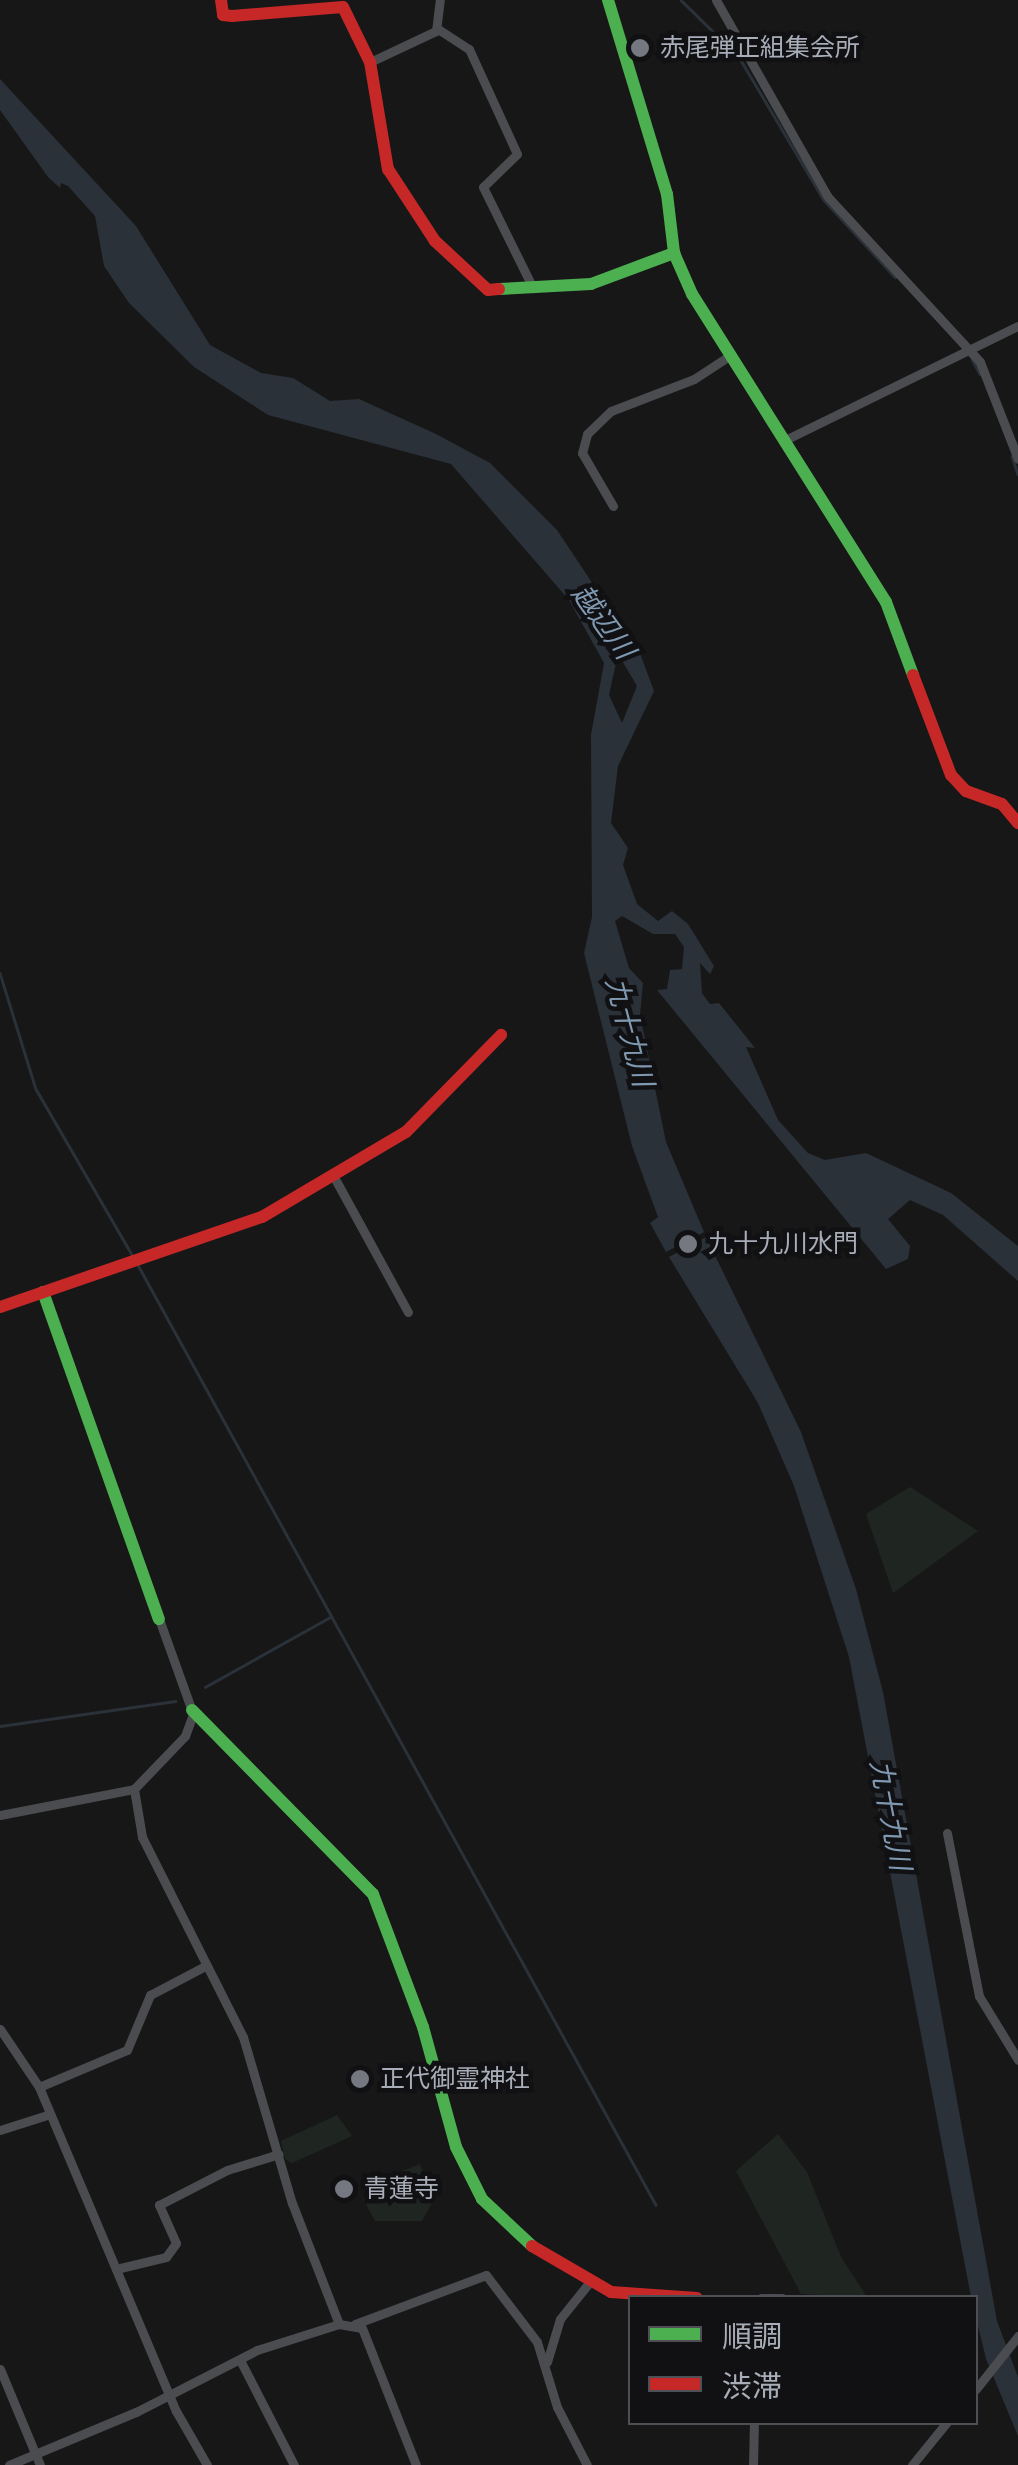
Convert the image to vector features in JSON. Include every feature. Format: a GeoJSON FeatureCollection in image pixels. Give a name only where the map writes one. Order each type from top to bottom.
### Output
{"type":"FeatureCollection","features":[{"type":"Feature","properties":{"kind":"street"},"geometry":{"type":"LineString","coordinates":[[221,0],[223,15],[243,17],[343,7],[370,62],[383,155],[435,241],[488,290],[592,284],[674,253]]}},
{"type":"Feature","properties":{"kind":"street"},"geometry":{"type":"LineString","coordinates":[[438,29],[440,0]]}},
{"type":"Feature","properties":{"kind":"street"},"geometry":{"type":"LineString","coordinates":[[608,0],[667,194],[674,253],[728,356],[886,602],[950,775],[1017,819]]}},
{"type":"Feature","properties":{"kind":"street"},"geometry":{"type":"LineString","coordinates":[[716,0],[828,197],[965,348],[996,393],[1018,459]]}},
{"type":"Feature","properties":{"kind":"street"},"geometry":{"type":"LineString","coordinates":[[370,62],[438,29]]}},
{"type":"Feature","properties":{"kind":"street"},"geometry":{"type":"LineString","coordinates":[[438,29],[468,49],[517,154],[483,187],[533,288]]}},
{"type":"Feature","properties":{"kind":"street"},"geometry":{"type":"LineString","coordinates":[[785,440],[965,348],[1018,326]]}},
{"type":"Feature","properties":{"kind":"street"},"geometry":{"type":"LineString","coordinates":[[614,506],[582,454],[587,434],[611,411],[694,379],[728,356]]}},
{"type":"Feature","properties":{"kind":"street"},"geometry":{"type":"LineString","coordinates":[[0,1307],[246,1224],[334,1177],[406,1132],[501,1035]]}},
{"type":"Feature","properties":{"kind":"street"},"geometry":{"type":"LineString","coordinates":[[334,1177],[408,1312]]}},
{"type":"Feature","properties":{"kind":"street"},"geometry":{"type":"LineString","coordinates":[[43,1292],[192,1710],[373,1894],[423,2027],[466,2170],[515,2234],[588,2284],[612,2292],[654,2295]]}},
{"type":"Feature","properties":{"kind":"street"},"geometry":{"type":"LineString","coordinates":[[0,1815],[134,1788],[184,1736],[192,1710]]}},
{"type":"Feature","properties":{"kind":"street"},"geometry":{"type":"LineString","coordinates":[[134,1788],[144,1844],[243,2037],[339,2324]]}},
{"type":"Feature","properties":{"kind":"street"},"geometry":{"type":"LineString","coordinates":[[947,1833],[980,1996],[1018,2060]]}},
{"type":"Feature","properties":{"kind":"street"},"geometry":{"type":"LineString","coordinates":[[38,2087],[126,2050],[150,1995],[206,1965]]}},
{"type":"Feature","properties":{"kind":"street"},"geometry":{"type":"LineString","coordinates":[[0,2030],[38,2087],[169,2394],[206,2465]]}},
{"type":"Feature","properties":{"kind":"street"},"geometry":{"type":"LineString","coordinates":[[0,2130],[50,2114]]}},
{"type":"Feature","properties":{"kind":"street"},"geometry":{"type":"LineString","coordinates":[[116,2269],[166,2257],[176,2243],[159,2205],[280,2154]]}},
{"type":"Feature","properties":{"kind":"street"},"geometry":{"type":"LineString","coordinates":[[9,2465],[241,2362],[257,2350],[339,2324],[355,2324],[486,2276],[513,2306],[547,2365],[556,2407],[587,2465]]}},
{"type":"Feature","properties":{"kind":"street"},"geometry":{"type":"LineString","coordinates":[[547,2365],[560,2319],[588,2284]]}},
{"type":"Feature","properties":{"kind":"street"},"geometry":{"type":"LineString","coordinates":[[355,2324],[416,2465]]}},
{"type":"Feature","properties":{"kind":"street"},"geometry":{"type":"LineString","coordinates":[[978,2386],[1018,2336]]}},
{"type":"Feature","properties":{"kind":"street"},"geometry":{"type":"LineString","coordinates":[[241,2362],[294,2465]]}},
{"type":"Feature","properties":{"kind":"street"},"geometry":{"type":"LineString","coordinates":[[0,2368],[40,2465]]}},
{"type":"Feature","properties":{"kind":"street"},"geometry":{"type":"LineString","coordinates":[[752,2465],[754,2425]]}},
{"type":"Feature","properties":{"kind":"street"},"geometry":{"type":"LineString","coordinates":[[912,2465],[936,2427]]}},
{"type":"Feature","properties":{"kind":"shaded area"},"geometry":{"type":"Polygon","coordinates":[[[910,1487],[978,1531],[893,1593],[866,1514],[910,1487]]]}},
{"type":"Feature","properties":{"kind":"shaded area"},"geometry":{"type":"Polygon","coordinates":[[[337,2115],[352,2136],[292,2163],[285,2159],[281,2141],[337,2115]]]}},
{"type":"Feature","properties":{"kind":"shaded area"},"geometry":{"type":"Polygon","coordinates":[[[778,2134],[807,2172],[841,2257],[866,2295],[801,2294],[736,2171],[778,2134]]]}},
{"type":"Feature","properties":{"kind":"shaded area"},"geometry":{"type":"Polygon","coordinates":[[[420,2164],[433,2201],[422,2221],[375,2221],[363,2199],[386,2190],[383,2179],[420,2164]]]}},
{"type":"Feature","properties":{"kind":"water"},"geometry":{"type":"Polygon","coordinates":[[[0,79],[136,226],[210,345],[261,373],[293,378],[330,401],[359,399],[436,434],[490,463],[557,530],[641,656],[654,691],[618,766],[611,823],[628,848],[623,865],[637,904],[658,921],[672,911],[688,924],[714,966],[710,974],[700,963],[702,993],[710,1004],[719,1003],[755,1048],[746,1047],[778,1120],[808,1153],[825,1160],[866,1153],[951,1193],[1018,1246],[1018,1281],[943,1215],[910,1200],[888,1219],[910,1246],[908,1259],[886,1269],[657,990],[667,989],[670,970],[682,969],[684,947],[675,934],[653,934],[622,916],[615,921],[629,968],[643,983],[640,1015],[666,1142],[704,1232],[666,1252],[650,1223],[658,1217],[632,1146],[584,953],[592,917],[591,735],[604,663],[569,600],[451,464],[268,415],[194,367],[129,303],[104,266],[95,216],[68,186],[61,183],[60,188],[48,177],[0,110],[0,79]],[[618,654],[609,695],[622,723],[637,686],[618,654]]]}},
{"type":"Feature","properties":{"kind":"water","name":"九十九川"},"geometry":{"type":"Polygon","coordinates":[[[706,1237],[801,1432],[856,1589],[883,1692],[997,2321],[1018,2377],[1018,2436],[986,2359],[978,2326],[978,2295],[971,2295],[849,1657],[794,1486],[758,1403],[669,1257],[706,1237]]]}},
{"type":"Feature","properties":{"kind":"waterway"},"geometry":{"type":"LineString","coordinates":[[681,0],[739,57],[824,200],[895,277]]}},
{"type":"Feature","properties":{"kind":"waterway"},"geometry":{"type":"LineString","coordinates":[[972,359],[980,374]]}},
{"type":"Feature","properties":{"kind":"waterway"},"geometry":{"type":"LineString","coordinates":[[1012,456],[1018,474]]}},
{"type":"Feature","properties":{"kind":"waterway"},"geometry":{"type":"LineString","coordinates":[[0,973],[36,1089],[134,1258]]}},
{"type":"Feature","properties":{"kind":"waterway"},"geometry":{"type":"LineString","coordinates":[[138,1265],[656,2205]]}},
{"type":"Feature","properties":{"kind":"waterway"},"geometry":{"type":"LineString","coordinates":[[205,1687],[330,1617]]}},
{"type":"Feature","properties":{"kind":"waterway"},"geometry":{"type":"LineString","coordinates":[[0,1726],[175,1701]]}},
{"type":"Feature","properties":{"kind":"traffic: fast"},"geometry":{"type":"LineString","coordinates":[[608,0],[667,194],[674,253],[692,294],[886,602],[913,675]]}},
{"type":"Feature","properties":{"kind":"traffic: fast"},"geometry":{"type":"LineString","coordinates":[[499,289],[591,284],[674,253]]}},
{"type":"Feature","properties":{"kind":"traffic: fast"},"geometry":{"type":"LineString","coordinates":[[43,1292],[159,1619]]}},
{"type":"Feature","properties":{"kind":"traffic: fast"},"geometry":{"type":"LineString","coordinates":[[192,1710],[373,1894],[423,2027],[456,2147],[482,2199],[532,2246]]}},
{"type":"Feature","properties":{"kind":"traffic: jam"},"geometry":{"type":"LineString","coordinates":[[221,0],[223,15],[232,16],[343,7],[370,62],[388,169],[435,241],[488,290],[499,289]]}},
{"type":"Feature","properties":{"kind":"traffic: jam"},"geometry":{"type":"LineString","coordinates":[[913,675],[951,775],[966,791],[1002,804],[1018,823]]}},
{"type":"Feature","properties":{"kind":"traffic: jam"},"geometry":{"type":"LineString","coordinates":[[0,1307],[262,1217],[406,1132],[501,1035]]}},
{"type":"Feature","properties":{"kind":"traffic: jam"},"geometry":{"type":"LineString","coordinates":[[532,2246],[611,2292],[654,2295]]}},
{"type":"Feature","properties":{"kind":"place","name":"赤尾弾正組集会所"},"geometry":{"type":"Point","coordinates":[640,48]}},
{"type":"Feature","properties":{"kind":"place","name":"九十九川水門"},"geometry":{"type":"Point","coordinates":[688,1244]}},
{"type":"Feature","properties":{"kind":"place","name":"正代御霊神社"},"geometry":{"type":"Point","coordinates":[360,2079]}},
{"type":"Feature","properties":{"kind":"place","name":"青蓮寺"},"geometry":{"type":"Point","coordinates":[344,2189]}},
{"type":"Feature","properties":{"kind":"water label","name":"越辺川"},"geometry":{"type":"Point","coordinates":[603,622]}}]}
